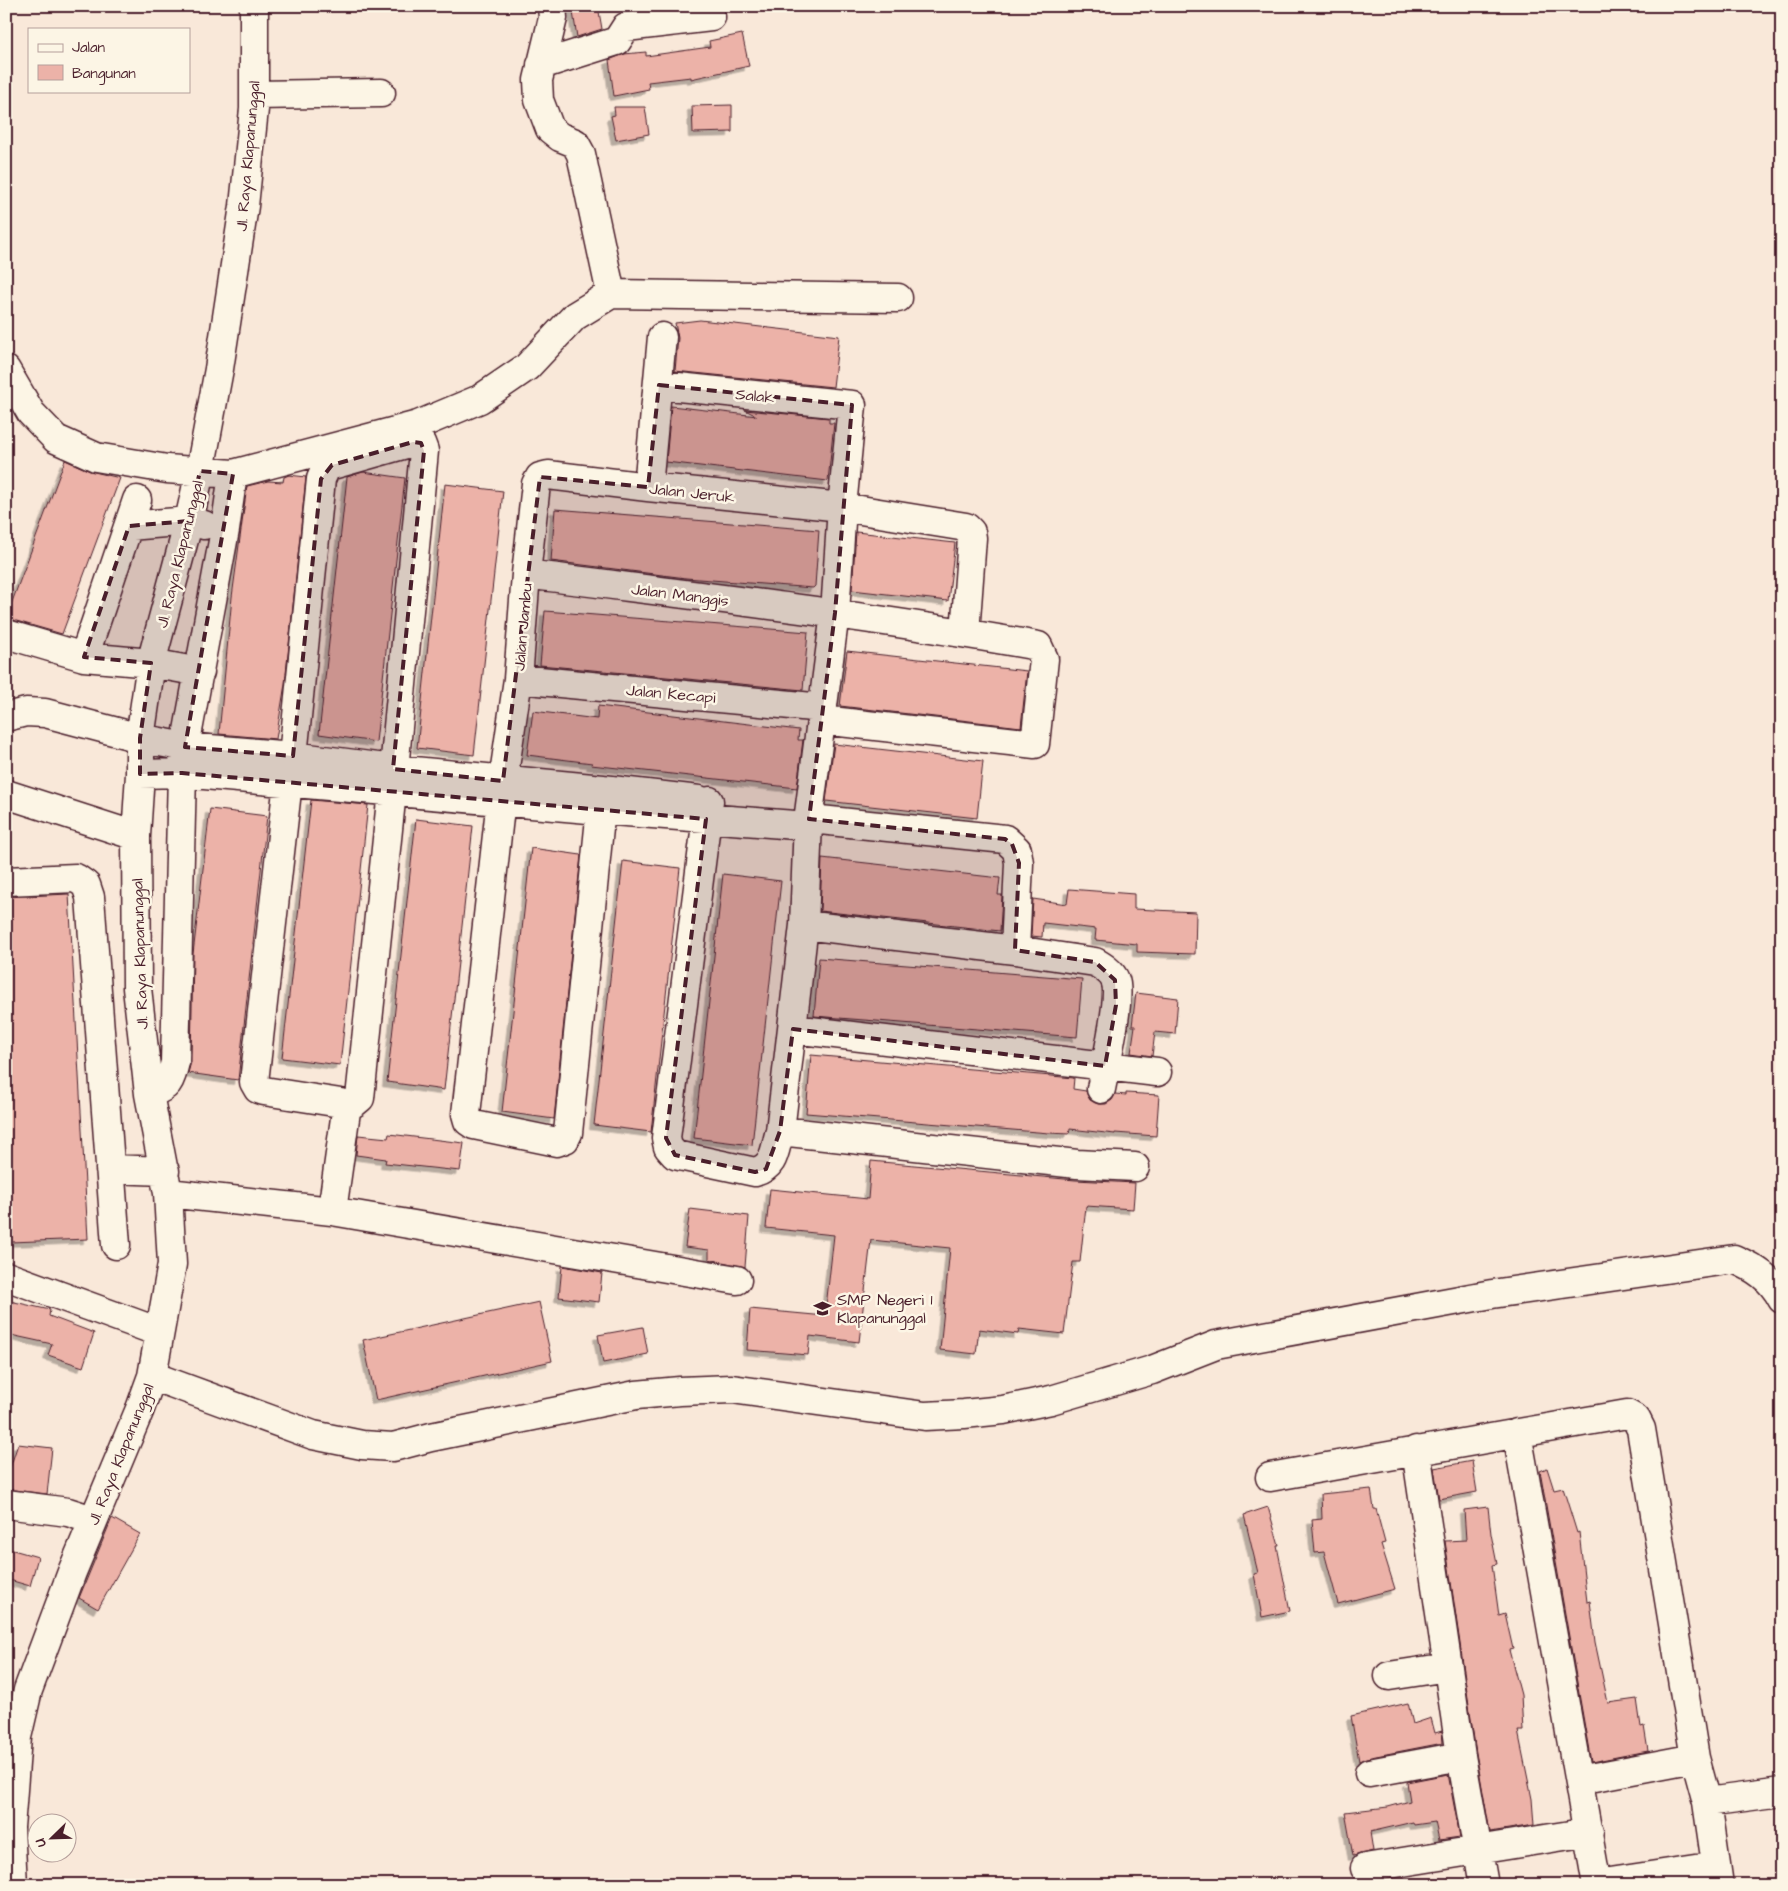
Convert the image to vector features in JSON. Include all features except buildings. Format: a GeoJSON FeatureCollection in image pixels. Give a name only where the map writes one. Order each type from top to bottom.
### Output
{"type":"FeatureCollection","features":[{"type":"Feature","properties":{"kind":"street","name":"Jl. Raya Klapanunggal"},"geometry":{"type":"LineString","coordinates":[[13,1885],[9,1803],[17,1737],[28,1690],[72,1572],[152,1376],[172,1264],[166,1182],[149,1094],[137,988],[136,836],[140,738],[151,663],[189,521],[219,369],[244,206],[255,95],[254,6]]}},
{"type":"Feature","properties":{"kind":"street"},"geometry":{"type":"LineString","coordinates":[[552,6],[553,18],[538,80],[541,108],[550,130],[560,137],[575,143],[581,154],[611,294]]}},
{"type":"Feature","properties":{"kind":"street"},"geometry":{"type":"LineString","coordinates":[[541,65],[617,41],[626,27],[711,17]]}},
{"type":"Feature","properties":{"kind":"street"},"geometry":{"type":"LineString","coordinates":[[255,95],[381,93]]}},
{"type":"Feature","properties":{"kind":"street"},"geometry":{"type":"LineString","coordinates":[[6,370],[31,413],[56,439],[96,457],[167,470],[233,474],[418,425],[480,399],[528,367],[575,316],[611,294],[898,298]]}},
{"type":"Feature","properties":{"kind":"street"},"geometry":{"type":"LineString","coordinates":[[648,488],[662,337]]}},
{"type":"Feature","properties":{"kind":"street","name":"Salak"},"geometry":{"type":"LineString","coordinates":[[659,384],[852,406],[842,507]]}},
{"type":"Feature","properties":{"kind":"street"},"geometry":{"type":"LineString","coordinates":[[413,442],[421,443],[424,451],[392,780],[360,1098],[354,1103],[347,1104],[264,1091],[258,1088],[254,1082],[288,782],[294,756],[321,479],[326,468],[332,465],[413,442]]}},
{"type":"Feature","properties":{"kind":"street"},"geometry":{"type":"LineString","coordinates":[[149,1094],[164,1090],[171,1080],[175,1062],[184,760],[225,530],[233,474]]}},
{"type":"Feature","properties":{"kind":"street","name":"Jalan Jeruk"},"geometry":{"type":"LineString","coordinates":[[543,475],[648,488],[842,507],[966,527],[971,532],[972,538],[965,632]]}},
{"type":"Feature","properties":{"kind":"street","name":"Jalan Jambu"},"geometry":{"type":"LineString","coordinates":[[543,475],[536,484],[526,574],[518,679],[503,791],[466,1114],[468,1121],[474,1125],[557,1142],[565,1139],[568,1133],[601,800]]}},
{"type":"Feature","properties":{"kind":"street"},"geometry":{"type":"LineString","coordinates":[[84,657],[137,500]]}},
{"type":"Feature","properties":{"kind":"street"},"geometry":{"type":"LineString","coordinates":[[707,810],[666,1138],[668,1147],[676,1155],[755,1172],[766,1169],[771,1162],[780,1131],[793,1029],[823,714],[835,613],[842,507]]}},
{"type":"Feature","properties":{"kind":"street"},"geometry":{"type":"LineString","coordinates":[[129,526],[189,521],[225,530]]}},
{"type":"Feature","properties":{"kind":"street","name":"Jalan Manggis"},"geometry":{"type":"LineString","coordinates":[[526,574],[835,613],[965,632]]}},
{"type":"Feature","properties":{"kind":"street","name":"Jalan Kecapi"},"geometry":{"type":"LineString","coordinates":[[518,679],[823,714],[1035,744],[1044,658],[1042,652],[1038,646],[965,632]]}},
{"type":"Feature","properties":{"kind":"street"},"geometry":{"type":"LineString","coordinates":[[6,634],[84,657],[151,663],[200,672]]}},
{"type":"Feature","properties":{"kind":"street"},"geometry":{"type":"LineString","coordinates":[[6,717],[26,712],[45,713],[140,738],[184,760],[288,782],[392,780],[813,819],[1005,839],[1017,850],[1019,863],[1016,950]]}},
{"type":"Feature","properties":{"kind":"street"},"geometry":{"type":"LineString","coordinates":[[140,774],[184,760],[294,756],[392,780]]}},
{"type":"Feature","properties":{"kind":"street"},"geometry":{"type":"LineString","coordinates":[[6,794],[136,836]]}},
{"type":"Feature","properties":{"kind":"street"},"geometry":{"type":"LineString","coordinates":[[6,881],[76,878],[86,885],[90,897],[116,1245]]}},
{"type":"Feature","properties":{"kind":"street"},"geometry":{"type":"LineString","coordinates":[[804,925],[1016,950],[1095,962],[1105,968],[1115,980],[1116,1005],[1103,1077]]}},
{"type":"Feature","properties":{"kind":"street"},"geometry":{"type":"LineString","coordinates":[[793,1029],[1103,1077],[1157,1072]]}},
{"type":"Feature","properties":{"kind":"street"},"geometry":{"type":"LineString","coordinates":[[332,1210],[347,1104]]}},
{"type":"Feature","properties":{"kind":"street"},"geometry":{"type":"LineString","coordinates":[[780,1131],[1077,1164],[1136,1167]]}},
{"type":"Feature","properties":{"kind":"street"},"geometry":{"type":"LineString","coordinates":[[110,1169],[166,1182],[737,1280]]}},
{"type":"Feature","properties":{"kind":"street"},"geometry":{"type":"LineString","coordinates":[[152,1376],[313,1435],[362,1444],[393,1447],[432,1437],[636,1395],[680,1390],[732,1388],[925,1416],[1003,1410],[1051,1400],[1152,1370],[1216,1345],[1492,1294],[1734,1259],[1761,1272],[1782,1299]]}},
{"type":"Feature","properties":{"kind":"street"},"geometry":{"type":"LineString","coordinates":[[6,1276],[160,1332]]}},
{"type":"Feature","properties":{"kind":"street"},"geometry":{"type":"LineString","coordinates":[[1270,1477],[1416,1450],[1627,1414],[1636,1419],[1640,1429],[1695,1758],[1707,1802],[1717,1875],[1597,1884],[1517,1433]]}},
{"type":"Feature","properties":{"kind":"street"},"geometry":{"type":"LineString","coordinates":[[1416,1450],[1461,1756],[1484,1885]]}},
{"type":"Feature","properties":{"kind":"street"},"geometry":{"type":"LineString","coordinates":[[6,1504],[68,1512],[93,1520]]}},
{"type":"Feature","properties":{"kind":"street"},"geometry":{"type":"LineString","coordinates":[[1389,1676],[1448,1667]]}},
{"type":"Feature","properties":{"kind":"street"},"geometry":{"type":"LineString","coordinates":[[1369,1773],[1461,1756]]}},
{"type":"Feature","properties":{"kind":"street"},"geometry":{"type":"LineString","coordinates":[[1579,1780],[1695,1758]]}},
{"type":"Feature","properties":{"kind":"street"},"geometry":{"type":"LineString","coordinates":[[1707,1802],[1782,1792]]}},
{"type":"Feature","properties":{"kind":"street"},"geometry":{"type":"LineString","coordinates":[[1365,1868],[1589,1832]]}},
{"type":"Feature","properties":{"kind":"highlighted area"},"geometry":{"type":"Polygon","coordinates":[[[659,385],[852,405],[835,613],[809,819],[1005,839],[1012,844],[1019,863],[1015,950],[1095,962],[1115,980],[1116,1005],[1105,1066],[793,1029],[780,1131],[766,1169],[755,1172],[675,1155],[666,1138],[706,819],[182,773],[140,774],[140,738],[151,663],[84,657],[129,526],[189,521],[200,471],[233,474],[185,747],[293,756],[321,479],[332,465],[413,442],[421,443],[424,451],[393,769],[503,781],[540,477],[648,487],[659,385]]]}},
{"type":"Feature","properties":{"kind":"place","name":"SMP Negeri 1 Klapanunggal"},"geometry":{"type":"Point","coordinates":[823,1308]}}]}
